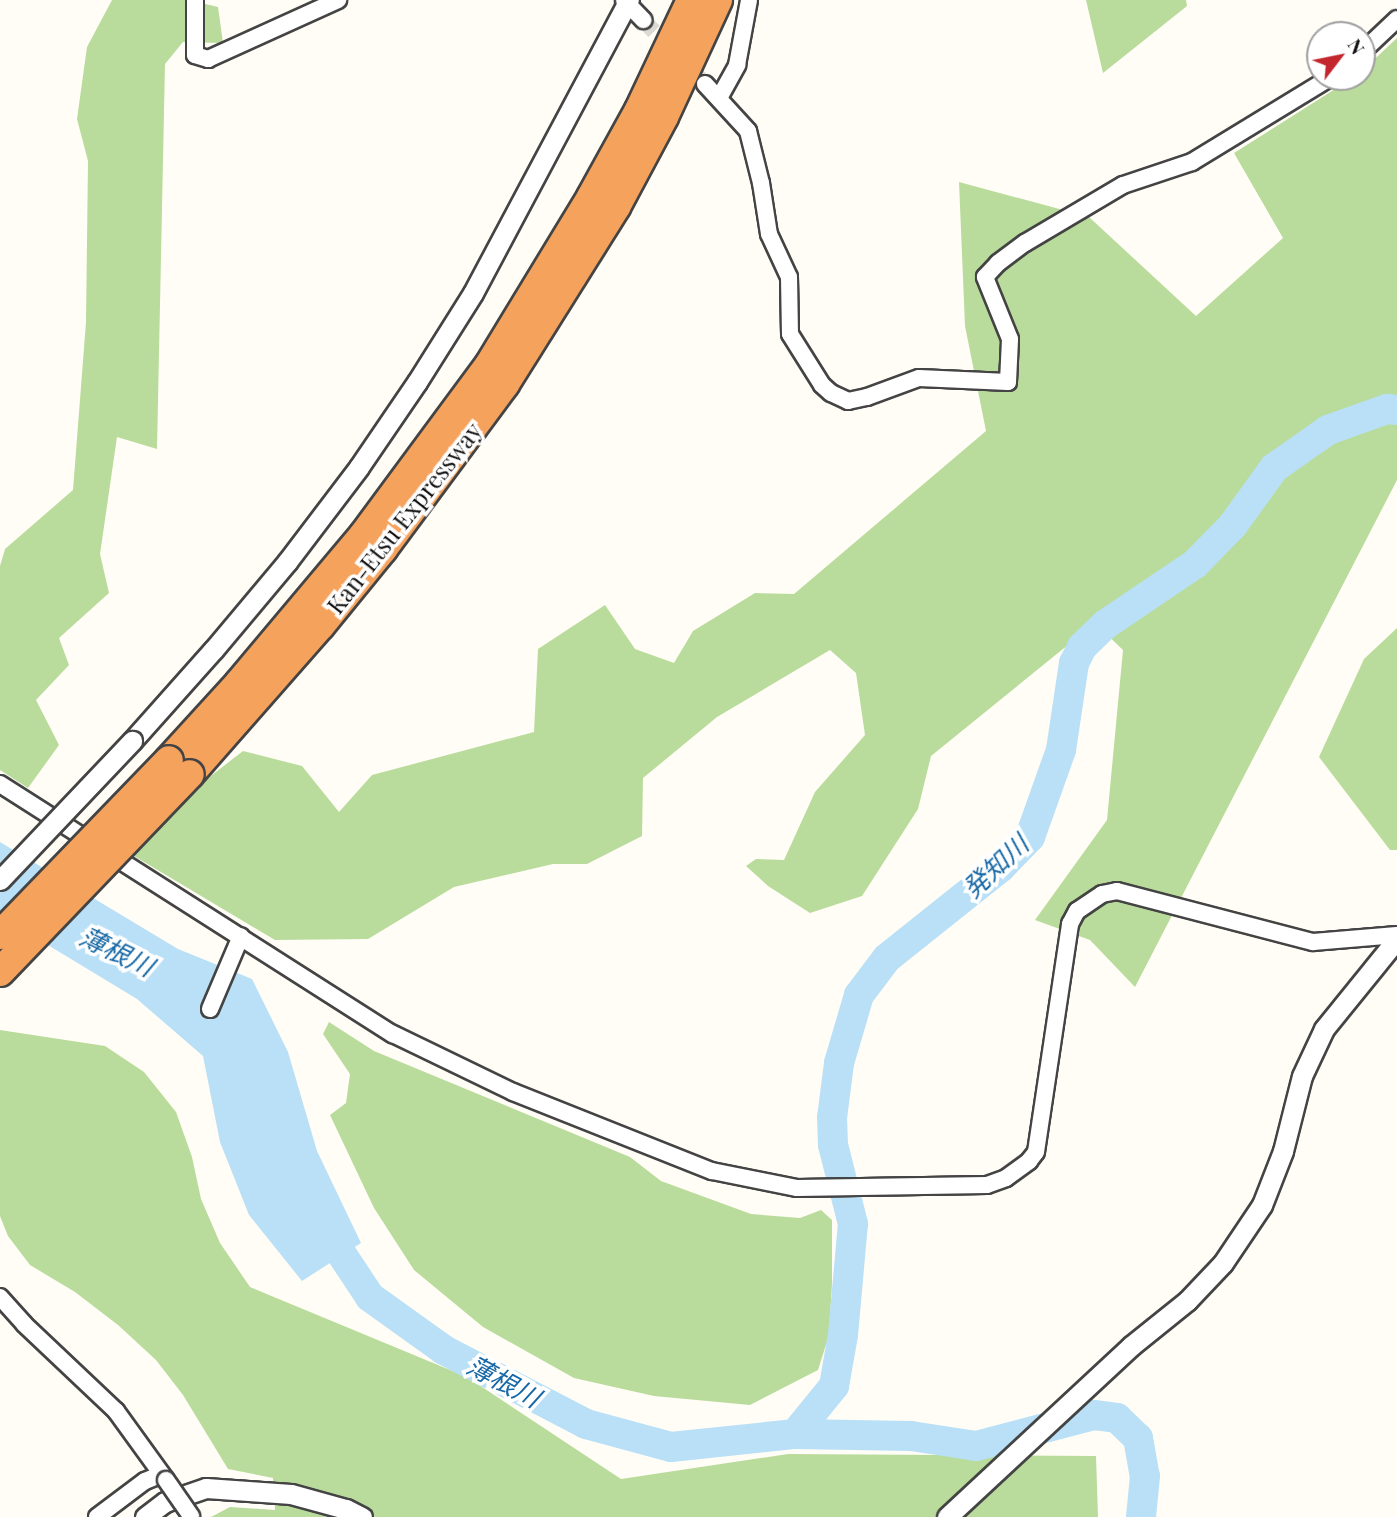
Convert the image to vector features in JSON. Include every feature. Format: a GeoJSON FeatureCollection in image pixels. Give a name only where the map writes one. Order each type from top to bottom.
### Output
{"type":"FeatureCollection","features":[{"type":"Feature","properties":{"kind":"highway","name":"Kan-Etsu Expressway"},"geometry":{"type":"LineString","coordinates":[[0,935],[179,767],[239,684],[364,534],[489,365],[592,197],[639,110],[691,0]]}},
{"type":"Feature","properties":{"kind":"highway","name":"Kan-Etsu Expressway"},"geometry":{"type":"LineString","coordinates":[[0,972],[179,767],[365,570],[505,384],[616,207],[664,117],[718,0]]}},
{"type":"Feature","properties":{"kind":"street"},"geometry":{"type":"LineString","coordinates":[[195,0],[195,55],[208,60],[338,0]]}},
{"type":"Feature","properties":{"kind":"street"},"geometry":{"type":"LineString","coordinates":[[719,98],[737,65],[749,0]]}},
{"type":"Feature","properties":{"kind":"street"},"geometry":{"type":"LineString","coordinates":[[0,880],[215,649],[287,562],[359,467],[473,293],[627,1],[643,20]]}},
{"type":"Feature","properties":{"kind":"street"},"geometry":{"type":"LineString","coordinates":[[1376,39],[1397,19]]}},
{"type":"Feature","properties":{"kind":"street"},"geometry":{"type":"LineString","coordinates":[[705,84],[748,131],[755,154],[769,234],[789,277],[790,334],[822,385],[848,401],[919,378],[1008,382],[1010,339],[985,277],[998,263],[1025,243],[1123,185],[1192,162],[1308,91]]}},
{"type":"Feature","properties":{"kind":"street"},"geometry":{"type":"LineString","coordinates":[[0,784],[393,1034],[513,1092],[712,1171],[797,1188],[878,1189],[987,1185],[1006,1178],[1029,1161],[1036,1152],[1070,924],[1077,911],[1102,894],[1117,891],[1313,943],[1397,937]]}},
{"type":"Feature","properties":{"kind":"street"},"geometry":{"type":"LineString","coordinates":[[210,1009],[241,936]]}},
{"type":"Feature","properties":{"kind":"street"},"geometry":{"type":"LineString","coordinates":[[947,1517],[1131,1346],[1201,1287],[1244,1236],[1262,1205],[1283,1151],[1302,1076],[1324,1029],[1397,937]]}},
{"type":"Feature","properties":{"kind":"street"},"geometry":{"type":"LineString","coordinates":[[0,1297],[116,1411],[191,1517]]}},
{"type":"Feature","properties":{"kind":"street"},"geometry":{"type":"LineString","coordinates":[[97,1517],[145,1481],[164,1477]]}},
{"type":"Feature","properties":{"kind":"street"},"geometry":{"type":"LineString","coordinates":[[145,1517],[165,1502],[206,1488],[291,1494],[346,1508],[362,1517]]}},
{"type":"Feature","properties":{"kind":"green space"},"geometry":{"type":"Polygon","coordinates":[[[112,0],[189,0],[218,7],[223,43],[183,42],[165,64],[157,449],[117,437],[100,554],[109,593],[59,638],[69,665],[36,700],[59,745],[28,788],[0,770],[0,566],[5,549],[73,490],[86,322],[88,161],[77,119],[87,47],[112,0]]]}},
{"type":"Feature","properties":{"kind":"green space"},"geometry":{"type":"Polygon","coordinates":[[[1086,0],[1186,0],[1187,6],[1103,73],[1086,0]]]}},
{"type":"Feature","properties":{"kind":"green space"},"geometry":{"type":"Polygon","coordinates":[[[1397,38],[1397,480],[1135,987],[1090,940],[1035,920],[1107,820],[1123,650],[1095,623],[931,756],[918,809],[862,896],[810,913],[768,886],[746,866],[756,859],[784,860],[815,792],[865,735],[856,673],[830,650],[717,717],[643,778],[642,836],[587,864],[553,864],[454,887],[368,939],[275,940],[119,847],[243,751],[302,766],[339,812],[372,775],[534,732],[538,649],[605,605],[635,649],[674,663],[693,631],[755,593],[794,594],[986,431],[965,326],[959,182],[1089,217],[1196,316],[1283,238],[1234,153],[1332,91],[1376,91],[1376,58],[1397,38]]]}},
{"type":"Feature","properties":{"kind":"green space"},"geometry":{"type":"Polygon","coordinates":[[[1397,628],[1397,850],[1390,850],[1319,757],[1364,659],[1397,628]]]}},
{"type":"Feature","properties":{"kind":"green space"},"geometry":{"type":"Polygon","coordinates":[[[329,1022],[374,1051],[630,1157],[661,1181],[751,1214],[800,1218],[821,1210],[832,1220],[832,1284],[829,1335],[818,1370],[750,1405],[654,1396],[574,1378],[483,1327],[414,1270],[374,1208],[330,1115],[346,1103],[350,1074],[323,1034],[329,1022]]]}},
{"type":"Feature","properties":{"kind":"green space"},"geometry":{"type":"Polygon","coordinates":[[[0,1030],[105,1046],[144,1072],[176,1112],[192,1157],[201,1199],[220,1243],[250,1287],[467,1377],[621,1479],[788,1454],[1096,1456],[1098,1517],[211,1517],[230,1507],[275,1510],[273,1478],[228,1469],[183,1395],[156,1360],[118,1325],[75,1292],[30,1265],[8,1236],[0,1216],[0,1030]]]}},
{"type":"Feature","properties":{"kind":"water"},"geometry":{"type":"Polygon","coordinates":[[[0,842],[178,949],[252,979],[288,1052],[317,1151],[361,1243],[302,1281],[249,1215],[220,1142],[203,1056],[137,999],[0,916],[0,842]]]}},
{"type":"Feature","properties":{"kind":"waterway","name":"発知川"},"geometry":{"type":"LineString","coordinates":[[795,1434],[834,1386],[843,1335],[853,1224],[833,1145],[832,1118],[839,1063],[859,995],[887,958],[1001,867],[1030,837],[1061,750],[1074,663],[1082,647],[1106,624],[1195,564],[1233,525],[1274,468],[1328,430],[1387,409],[1397,410]]}},
{"type":"Feature","properties":{"kind":"waterway","name":"薄根川"},"geometry":{"type":"LineString","coordinates":[[318,1223],[327,1232],[370,1297],[444,1350],[586,1424],[671,1447],[795,1434],[911,1436],[976,1446],[1094,1415],[1117,1418],[1138,1438],[1145,1476],[1141,1517]]}},
{"type":"Feature","properties":{"kind":"tunnel"},"geometry":{"type":"LineString","coordinates":[[643,20],[705,84]]}}]}
